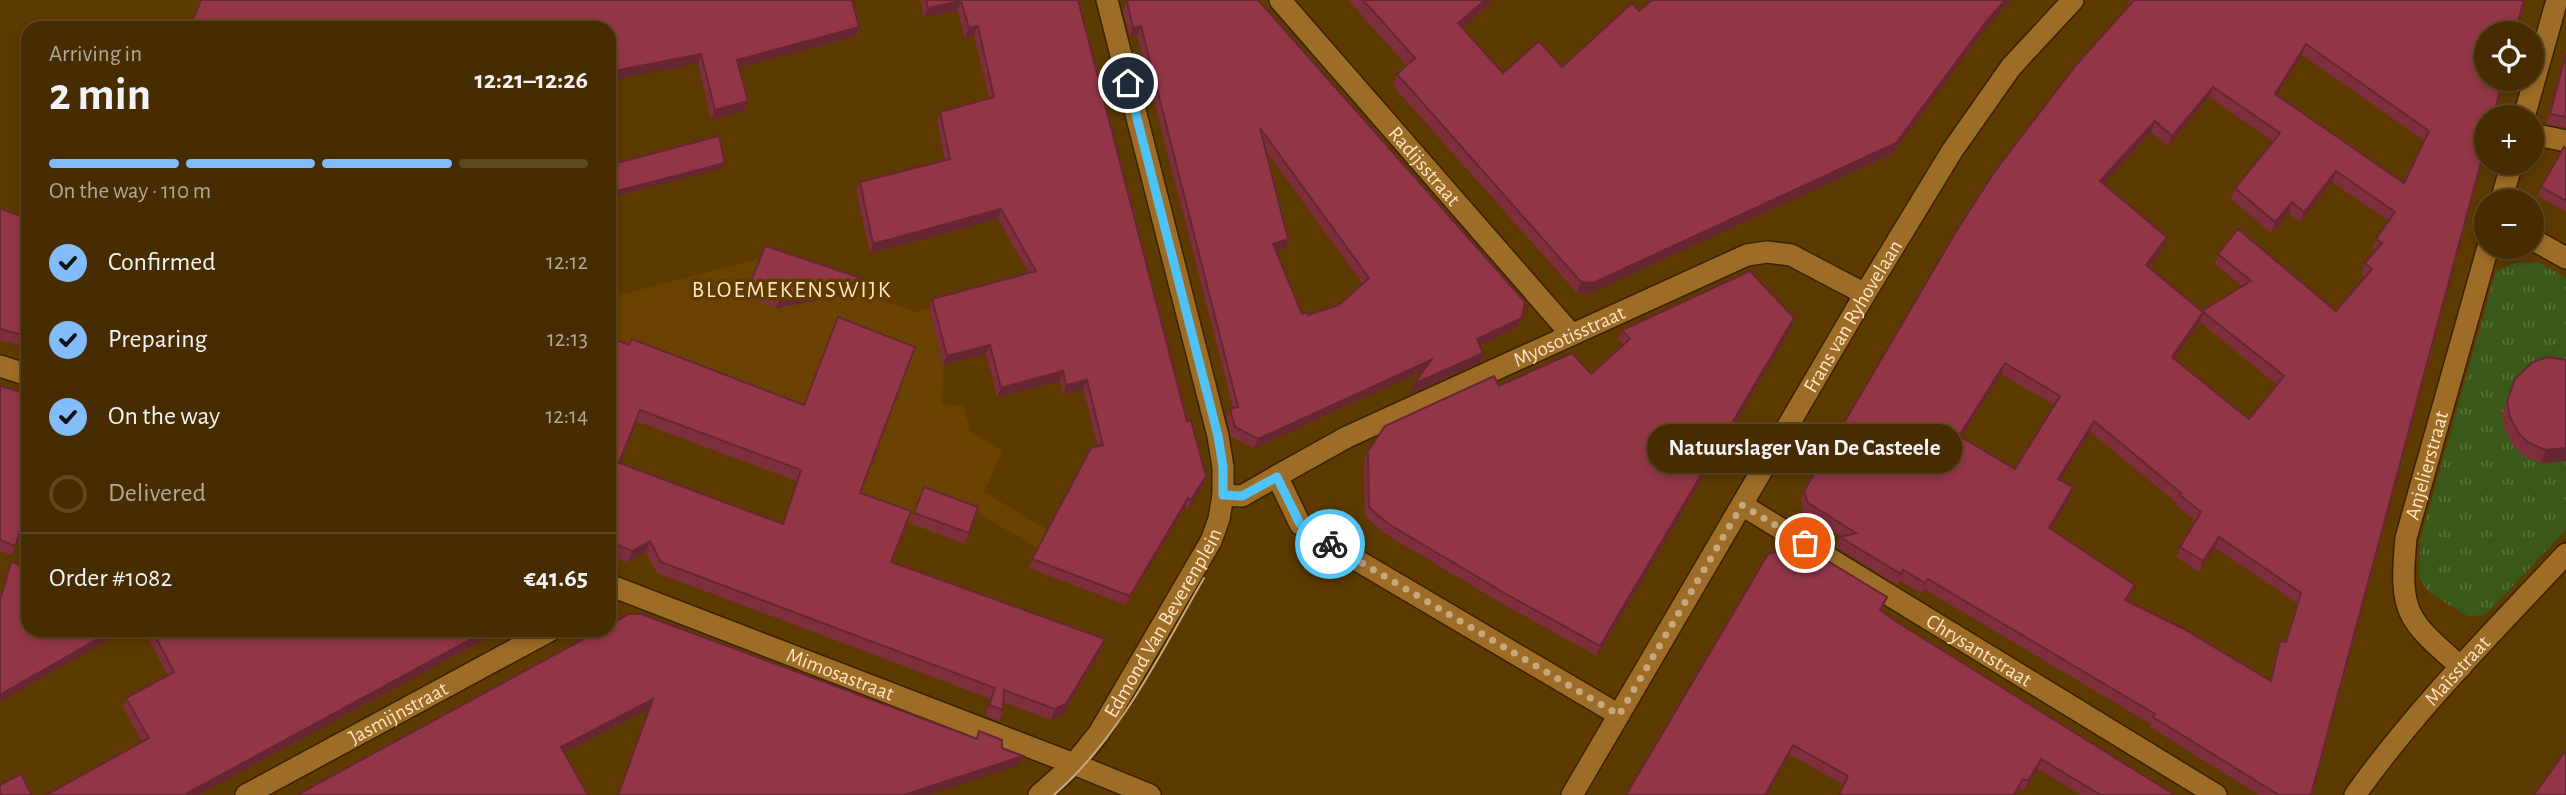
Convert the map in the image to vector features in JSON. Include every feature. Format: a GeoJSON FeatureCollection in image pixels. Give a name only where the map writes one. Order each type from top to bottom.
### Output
{"type":"FeatureCollection","features":[{"type":"Feature","properties":{"kind":"street","name":"Edmond Van Beverenplein"},"geometry":{"type":"LineString","coordinates":[[1039,795],[1074,764],[1113,712],[1211,541],[1219,519],[1223,495],[1223,467],[1218,436],[1107,0]]}},
{"type":"Feature","properties":{"kind":"street","name":"Radijsstraat"},"geometry":{"type":"LineString","coordinates":[[1279,0],[1571,334]]}},
{"type":"Feature","properties":{"kind":"street","name":"Frans van Ryhovelaan"},"geometry":{"type":"LineString","coordinates":[[1572,795],[1865,294],[1970,124],[2011,67],[2073,0]]}},
{"type":"Feature","properties":{"kind":"street"},"geometry":{"type":"LineString","coordinates":[[2527,105],[2557,0]]}},
{"type":"Feature","properties":{"kind":"street"},"geometry":{"type":"LineString","coordinates":[[2544,136],[2566,141]]}},
{"type":"Feature","properties":{"kind":"street"},"geometry":{"type":"LineString","coordinates":[[2544,246],[2566,258]]}},
{"type":"Feature","properties":{"kind":"street","name":"Myosotisstraat"},"geometry":{"type":"LineString","coordinates":[[1277,477],[1347,437],[1746,255],[1767,252],[1791,255],[1865,294]]}},
{"type":"Feature","properties":{"kind":"street","name":"Anjelierstraat"},"geometry":{"type":"LineString","coordinates":[[2460,667],[2423,634],[2410,617],[2402,580],[2406,538],[2485,259]]}},
{"type":"Feature","properties":{"kind":"street"},"geometry":{"type":"LineString","coordinates":[[0,366],[21,372]]}},
{"type":"Feature","properties":{"kind":"street"},"geometry":{"type":"LineString","coordinates":[[1223,495],[1242,496],[1277,477],[1300,524],[1619,715]]}},
{"type":"Feature","properties":{"kind":"street","name":"Chrysantstraat"},"geometry":{"type":"LineString","coordinates":[[1742,505],[2216,795]]}},
{"type":"Feature","properties":{"kind":"street","name":"Maïsstraat"},"geometry":{"type":"LineString","coordinates":[[2355,795],[2377,764],[2460,667],[2566,554]]}},
{"type":"Feature","properties":{"kind":"street","name":"Mimosastraat"},"geometry":{"type":"LineString","coordinates":[[616,593],[1074,764]]}},
{"type":"Feature","properties":{"kind":"street","name":"Jasmijnstraat"},"geometry":{"type":"LineString","coordinates":[[246,795],[538,637]]}},
{"type":"Feature","properties":{"kind":"street"},"geometry":{"type":"LineString","coordinates":[[1074,764],[1150,795]]}},
{"type":"Feature","properties":{"kind":"shaded area"},"geometry":{"type":"Polygon","coordinates":[[[761,258],[915,312],[929,308],[943,365],[942,404],[963,406],[971,432],[1002,451],[984,492],[1139,584],[1129,602],[976,512],[965,544],[616,414],[616,296],[761,258]]]}},
{"type":"Feature","properties":{"kind":"green space"},"geometry":{"type":"Polygon","coordinates":[[[2538,262],[2566,278],[2566,530],[2485,615],[2468,616],[2431,594],[2419,579],[2420,540],[2496,271],[2514,263],[2538,262]]]}},
{"type":"Feature","properties":{"kind":"building"},"geometry":{"type":"Polygon","coordinates":[[[201,0],[852,0],[859,27],[737,60],[748,101],[715,110],[701,54],[616,71],[616,21],[193,21],[201,0]]]}},
{"type":"Feature","properties":{"kind":"building"},"geometry":{"type":"Polygon","coordinates":[[[926,0],[1078,0],[1187,421],[1191,420],[1206,476],[1191,500],[1188,498],[1130,596],[1032,559],[1091,448],[1103,445],[1087,380],[1066,385],[1063,371],[1001,388],[990,345],[947,356],[932,299],[1036,271],[1001,209],[873,244],[860,182],[950,159],[940,112],[994,97],[978,26],[969,28],[961,1],[928,8],[926,0]]]}},
{"type":"Feature","properties":{"kind":"building"},"geometry":{"type":"Polygon","coordinates":[[[1258,0],[1525,302],[1522,318],[1477,339],[1483,353],[1414,384],[1431,360],[1258,439],[1235,427],[1230,409],[1238,407],[1141,26],[1133,28],[1127,1],[1258,0]],[[1260,128],[1288,239],[1273,244],[1302,314],[1307,312],[1308,315],[1339,305],[1369,278],[1260,128]]]}},
{"type":"Feature","properties":{"kind":"building"},"geometry":{"type":"Polygon","coordinates":[[[1363,0],[1485,0],[1458,23],[1503,73],[1539,41],[1562,67],[1632,3],[1639,11],[1652,0],[2005,0],[1896,143],[1593,283],[1581,282],[1397,74],[1415,58],[1363,0]]]}},
{"type":"Feature","properties":{"kind":"building"},"geometry":{"type":"Polygon","coordinates":[[[2134,0],[2524,0],[2518,21],[2474,21],[2474,91],[2500,91],[2496,105],[2474,105],[2474,175],[2478,175],[2311,795],[2279,795],[2153,717],[2155,714],[1928,579],[1925,583],[1903,570],[1901,574],[1840,537],[1856,533],[1808,503],[1804,491],[1957,230],[1995,171],[2076,65],[2134,0]],[[2306,44],[2275,94],[2404,183],[2429,131],[2306,44]],[[2213,87],[2172,136],[2155,121],[2100,181],[2167,237],[2146,265],[2203,312],[2172,357],[2249,419],[2284,376],[2202,311],[2251,281],[2218,254],[2238,229],[2336,311],[2372,269],[2365,263],[2382,243],[2376,239],[2395,212],[2336,171],[2304,212],[2292,202],[2275,222],[2235,188],[2280,133],[2213,87]],[[2005,363],[1959,436],[2015,469],[2060,396],[2005,363]],[[2094,421],[2058,479],[2073,487],[2049,528],[2135,585],[2125,600],[2182,628],[2271,681],[2280,641],[2286,642],[2301,593],[2219,537],[2203,561],[2180,547],[2201,512],[2094,421]]]}},
{"type":"Feature","properties":{"kind":"building"},"geometry":{"type":"Polygon","coordinates":[[[2566,53],[2566,117],[2550,114],[2566,53]]]}},
{"type":"Feature","properties":{"kind":"building"},"geometry":{"type":"Polygon","coordinates":[[[719,136],[725,163],[616,191],[616,163],[719,136]]]}},
{"type":"Feature","properties":{"kind":"building"},"geometry":{"type":"Polygon","coordinates":[[[2564,147],[2566,149],[2566,201],[2541,187],[2564,147]]]}},
{"type":"Feature","properties":{"kind":"building"},"geometry":{"type":"Polygon","coordinates":[[[0,209],[21,216],[21,335],[1,329],[0,331],[0,209]]]}},
{"type":"Feature","properties":{"kind":"building"},"geometry":{"type":"Polygon","coordinates":[[[765,246],[867,280],[781,296],[750,284],[765,246]]]}},
{"type":"Feature","properties":{"kind":"building"},"geometry":{"type":"Polygon","coordinates":[[[1750,271],[1794,318],[1600,646],[1387,523],[1369,507],[1368,451],[1385,426],[1494,376],[1499,386],[1572,353],[1591,374],[1630,339],[1622,330],[1750,271]]]}},
{"type":"Feature","properties":{"kind":"building"},"geometry":{"type":"Polygon","coordinates":[[[838,317],[915,347],[860,493],[911,511],[891,562],[1105,639],[1066,704],[1055,709],[1004,690],[1003,710],[989,705],[995,688],[661,562],[650,541],[632,551],[616,545],[616,340],[629,345],[632,339],[804,405],[838,317]],[[640,410],[619,463],[783,524],[801,470],[640,410]]]}},
{"type":"Feature","properties":{"kind":"building"},"geometry":{"type":"Polygon","coordinates":[[[2548,357],[2566,360],[2566,448],[2546,450],[2529,443],[2519,434],[2510,417],[2507,402],[2515,379],[2533,362],[2548,357]]]}},
{"type":"Feature","properties":{"kind":"building"},"geometry":{"type":"Polygon","coordinates":[[[0,386],[21,392],[21,529],[15,546],[0,540],[0,386]]]}},
{"type":"Feature","properties":{"kind":"building"},"geometry":{"type":"Polygon","coordinates":[[[924,487],[978,507],[969,533],[914,513],[924,487]]]}},
{"type":"Feature","properties":{"kind":"building"},"geometry":{"type":"Polygon","coordinates":[[[1803,546],[1887,597],[1880,610],[1900,624],[2175,795],[2098,795],[2041,759],[2028,781],[2023,779],[2014,795],[1839,795],[1848,776],[1793,745],[1765,795],[1626,795],[1768,554],[1803,546]]]}},
{"type":"Feature","properties":{"kind":"building"},"geometry":{"type":"Polygon","coordinates":[[[11,562],[21,565],[21,637],[101,637],[0,695],[1,597],[11,562]]]}},
{"type":"Feature","properties":{"kind":"building"},"geometry":{"type":"Polygon","coordinates":[[[629,614],[641,614],[977,739],[979,731],[1002,740],[1002,748],[1023,756],[904,795],[618,795],[653,699],[561,747],[588,795],[297,795],[587,637],[616,637],[616,621],[629,614]]]}},
{"type":"Feature","properties":{"kind":"building"},"geometry":{"type":"Polygon","coordinates":[[[156,637],[475,637],[184,795],[46,795],[149,738],[126,698],[174,672],[156,637]]]}},
{"type":"Feature","properties":{"kind":"building"},"geometry":{"type":"Polygon","coordinates":[[[2566,750],[2566,795],[2534,795],[2566,750]]]}},
{"type":"Feature","properties":{"kind":"building"},"geometry":{"type":"Polygon","coordinates":[[[21,774],[32,795],[0,795],[0,785],[21,774]]]}},
{"type":"Feature","properties":{"kind":"tram line"},"geometry":{"type":"LineString","coordinates":[[1054,795],[1100,747],[1138,693],[1204,578]]}},
{"type":"Feature","properties":{"kind":"way so far"},"geometry":{"type":"LineString","coordinates":[[1330,544],[1619,715],[1742,505],[1805,543]]}},
{"type":"Feature","properties":{"kind":"place","name":"Natuurslager Van De Casteele"},"geometry":{"type":"Point","coordinates":[1805,543]}},
{"type":"Feature","properties":{"kind":"district","name":"BLOEMEKENSWIJK"},"geometry":{"type":"Point","coordinates":[792,289]}},
{"type":"Feature","properties":{"kind":"route"},"geometry":{"type":"LineString","coordinates":[[1128,83],[1218,436],[1224,478],[1223,495],[1234,498],[1242,496],[1277,477],[1300,524],[1330,544]]}}]}
